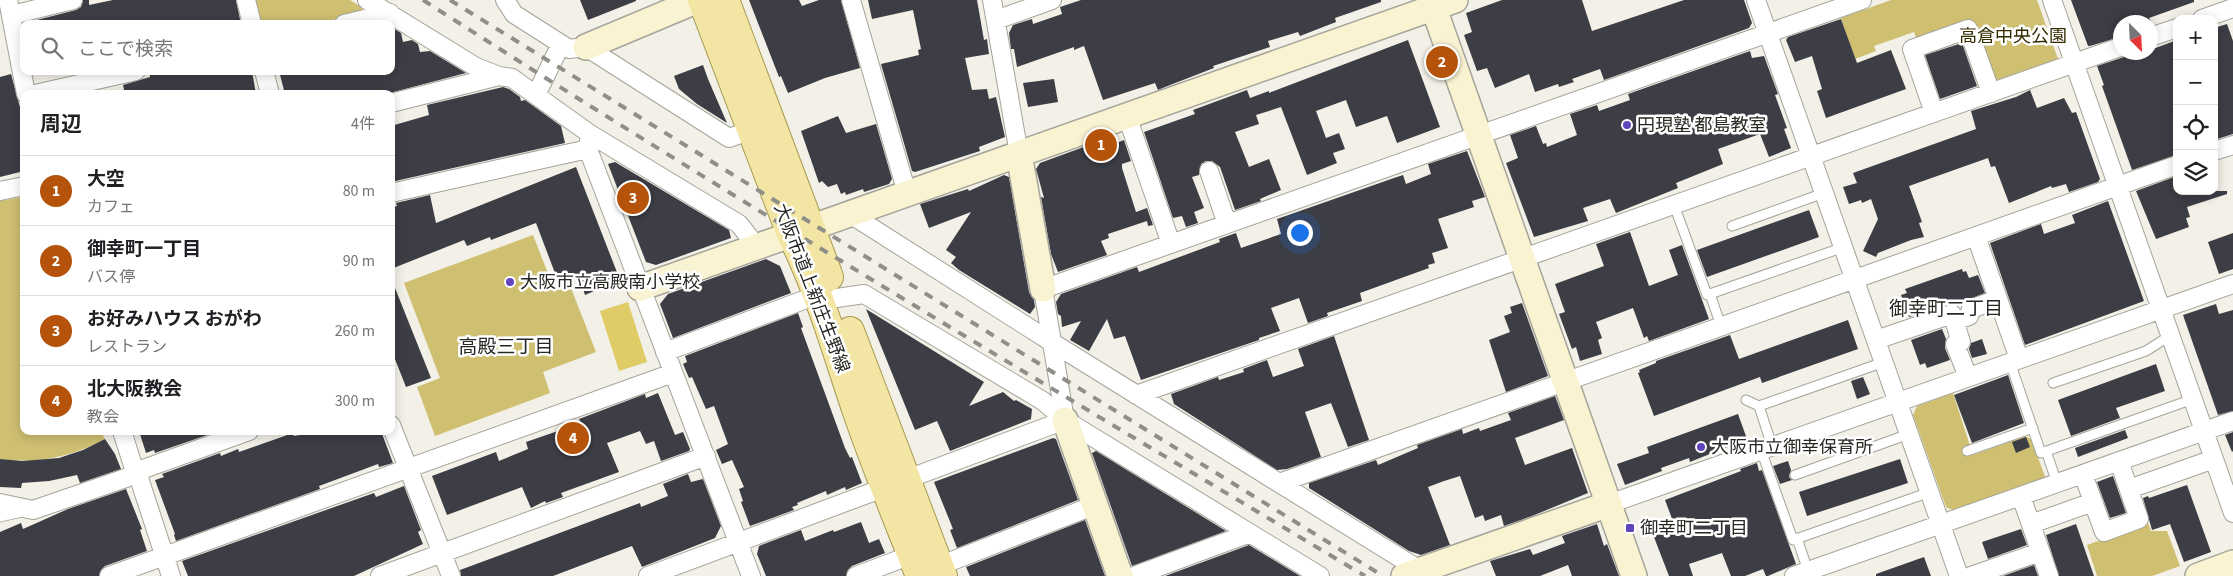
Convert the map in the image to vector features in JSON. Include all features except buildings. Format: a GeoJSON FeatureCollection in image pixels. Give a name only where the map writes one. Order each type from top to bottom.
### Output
{"type":"FeatureCollection","features":[{"type":"Feature","properties":{"kind":"main road","name":"大阪市道上新庄生野線"},"geometry":{"type":"LineString","coordinates":[[700,0],[751,130],[801,231]]}},
{"type":"Feature","properties":{"kind":"main road","name":"大阪市道上新庄生野線"},"geometry":{"type":"LineString","coordinates":[[725,0],[801,231],[928,568]]}},
{"type":"Feature","properties":{"kind":"street"},"geometry":{"type":"LineString","coordinates":[[20,61],[10,7],[73,0]]}},
{"type":"Feature","properties":{"kind":"street"},"geometry":{"type":"LineString","coordinates":[[246,0],[251,20]]}},
{"type":"Feature","properties":{"kind":"street"},"geometry":{"type":"LineString","coordinates":[[367,0],[476,67],[498,76],[512,78],[589,142],[739,224],[757,246]]}},
{"type":"Feature","properties":{"kind":"street"},"geometry":{"type":"LineString","coordinates":[[505,0],[514,14],[569,49],[586,47],[700,0]]}},
{"type":"Feature","properties":{"kind":"street"},"geometry":{"type":"LineString","coordinates":[[851,0],[907,194]]}},
{"type":"Feature","properties":{"kind":"street"},"geometry":{"type":"LineString","coordinates":[[992,0],[1065,420],[1120,576]]}},
{"type":"Feature","properties":{"kind":"street"},"geometry":{"type":"LineString","coordinates":[[996,20],[1052,0]]}},
{"type":"Feature","properties":{"kind":"street"},"geometry":{"type":"LineString","coordinates":[[1756,0],[1960,576]]}},
{"type":"Feature","properties":{"kind":"street"},"geometry":{"type":"LineString","coordinates":[[1043,289],[1862,0]]}},
{"type":"Feature","properties":{"kind":"street"},"geometry":{"type":"LineString","coordinates":[[2052,0],[2233,513]]}},
{"type":"Feature","properties":{"kind":"street"},"geometry":{"type":"LineString","coordinates":[[640,288],[1440,3],[1478,135],[1634,576]]}},
{"type":"Feature","properties":{"kind":"street"},"geometry":{"type":"LineString","coordinates":[[2213,15],[2233,8]]}},
{"type":"Feature","properties":{"kind":"street"},"geometry":{"type":"LineString","coordinates":[[361,20],[390,13]]}},
{"type":"Feature","properties":{"kind":"street"},"geometry":{"type":"LineString","coordinates":[[1934,113],[1912,49],[1968,29],[1990,93]]}},
{"type":"Feature","properties":{"kind":"street"},"geometry":{"type":"LineString","coordinates":[[2158,34],[2173,29]]}},
{"type":"Feature","properties":{"kind":"street"},"geometry":{"type":"LineString","coordinates":[[536,96],[561,44]]}},
{"type":"Feature","properties":{"kind":"street"},"geometry":{"type":"LineString","coordinates":[[586,47],[729,138],[751,130]]}},
{"type":"Feature","properties":{"kind":"street"},"geometry":{"type":"LineString","coordinates":[[1136,395],[2113,49]]}},
{"type":"Feature","properties":{"kind":"street"},"geometry":{"type":"LineString","coordinates":[[23,75],[25,90]]}},
{"type":"Feature","properties":{"kind":"street"},"geometry":{"type":"LineString","coordinates":[[53,90],[118,75]]}},
{"type":"Feature","properties":{"kind":"street"},"geometry":{"type":"LineString","coordinates":[[265,75],[269,90]]}},
{"type":"Feature","properties":{"kind":"street"},"geometry":{"type":"LineString","coordinates":[[395,102],[498,76]]}},
{"type":"Feature","properties":{"kind":"street"},"geometry":{"type":"LineString","coordinates":[[1127,116],[1171,244]]}},
{"type":"Feature","properties":{"kind":"street"},"geometry":{"type":"LineString","coordinates":[[395,192],[589,142]]}},
{"type":"Feature","properties":{"kind":"street"},"geometry":{"type":"LineString","coordinates":[[589,142],[640,288],[751,576]]}},
{"type":"Feature","properties":{"kind":"street"},"geometry":{"type":"LineString","coordinates":[[2217,150],[2233,145]]}},
{"type":"Feature","properties":{"kind":"street"},"geometry":{"type":"LineString","coordinates":[[1279,483],[2173,166]]}},
{"type":"Feature","properties":{"kind":"street"},"geometry":{"type":"LineString","coordinates":[[1209,172],[1227,224]]}},
{"type":"Feature","properties":{"kind":"street"},"geometry":{"type":"LineString","coordinates":[[0,191],[20,187]]}},
{"type":"Feature","properties":{"kind":"street"},"geometry":{"type":"LineString","coordinates":[[850,214],[1279,483],[1418,574],[1609,504],[2233,284]]}},
{"type":"Feature","properties":{"kind":"street"},"geometry":{"type":"LineString","coordinates":[[1976,236],[1998,299],[2015,361]]}},
{"type":"Feature","properties":{"kind":"street"},"geometry":{"type":"LineString","coordinates":[[665,352],[827,297],[864,294],[1043,402],[1065,420],[1320,576]]}},
{"type":"Feature","properties":{"kind":"street"},"geometry":{"type":"LineString","coordinates":[[1954,321],[1968,316],[1971,309],[1998,299]]}},
{"type":"Feature","properties":{"kind":"street"},"geometry":{"type":"LineString","coordinates":[[1876,340],[1952,314],[1961,342],[1956,344],[1968,377]]}},
{"type":"Feature","properties":{"kind":"street"},"geometry":{"type":"LineString","coordinates":[[109,576],[673,373]]}},
{"type":"Feature","properties":{"kind":"street"},"geometry":{"type":"LineString","coordinates":[[648,576],[1065,420]]}},
{"type":"Feature","properties":{"kind":"street"},"geometry":{"type":"LineString","coordinates":[[1801,574],[2233,421]]}},
{"type":"Feature","properties":{"kind":"street"},"geometry":{"type":"LineString","coordinates":[[123,435],[171,576]]}},
{"type":"Feature","properties":{"kind":"street"},"geometry":{"type":"LineString","coordinates":[[0,503],[34,510],[126,478],[135,472],[238,435]]}},
{"type":"Feature","properties":{"kind":"street"},"geometry":{"type":"LineString","coordinates":[[395,435],[451,576]]}},
{"type":"Feature","properties":{"kind":"street"},"geometry":{"type":"LineString","coordinates":[[380,576],[706,456]]}},
{"type":"Feature","properties":{"kind":"street"},"geometry":{"type":"LineString","coordinates":[[2129,489],[2214,459]]}},
{"type":"Feature","properties":{"kind":"street"},"geometry":{"type":"LineString","coordinates":[[2084,474],[2104,532],[2139,519],[2119,461]]}},
{"type":"Feature","properties":{"kind":"street"},"geometry":{"type":"LineString","coordinates":[[2021,496],[2048,576]]}},
{"type":"Feature","properties":{"kind":"street"},"geometry":{"type":"LineString","coordinates":[[2031,524],[2093,502]]}},
{"type":"Feature","properties":{"kind":"street"},"geometry":{"type":"LineString","coordinates":[[856,576],[928,568],[1095,506]]}},
{"type":"Feature","properties":{"kind":"street"},"geometry":{"type":"LineString","coordinates":[[1134,576],[1250,533]]}},
{"type":"Feature","properties":{"kind":"street"},"geometry":{"type":"LineString","coordinates":[[1971,576],[2040,552]]}},
{"type":"Feature","properties":{"kind":"street"},"geometry":{"type":"LineString","coordinates":[[2198,576],[2233,563]]}},
{"type":"Feature","properties":{"kind":"lane"},"geometry":{"type":"LineString","coordinates":[[1732,226],[1824,193]]}},
{"type":"Feature","properties":{"kind":"lane"},"geometry":{"type":"LineString","coordinates":[[1674,205],[1707,295],[1844,248]]}},
{"type":"Feature","properties":{"kind":"lane"},"geometry":{"type":"LineString","coordinates":[[1710,294],[1721,326]]}},
{"type":"Feature","properties":{"kind":"lane"},"geometry":{"type":"LineString","coordinates":[[2054,383],[2146,351],[2171,335]]}},
{"type":"Feature","properties":{"kind":"lane"},"geometry":{"type":"LineString","coordinates":[[2015,361],[2041,453],[2193,399]]}},
{"type":"Feature","properties":{"kind":"lane"},"geometry":{"type":"LineString","coordinates":[[1746,400],[1759,406],[1884,362]]}},
{"type":"Feature","properties":{"kind":"lane"},"geometry":{"type":"LineString","coordinates":[[1759,406],[1767,448],[1792,540],[1930,492]]}},
{"type":"Feature","properties":{"kind":"lane"},"geometry":{"type":"LineString","coordinates":[[1967,451],[2033,428]]}},
{"type":"Feature","properties":{"kind":"lane"},"geometry":{"type":"LineString","coordinates":[[1794,475],[1909,434]]}},
{"type":"Feature","properties":{"kind":"lane"},"geometry":{"type":"LineString","coordinates":[[2046,451],[2057,483]]}},
{"type":"Feature","properties":{"kind":"lane"},"geometry":{"type":"LineString","coordinates":[[0,517],[34,510]]}},
{"type":"Feature","properties":{"kind":"lane"},"geometry":{"type":"LineString","coordinates":[[1797,538],[1801,574]]}},
{"type":"Feature","properties":{"kind":"green space"},"geometry":{"type":"Polygon","coordinates":[[[255,0],[350,0],[363,8],[362,12],[332,20],[260,20],[255,0]]]}},
{"type":"Feature","properties":{"kind":"green space","name":"高倉中央公園"},"geometry":{"type":"Polygon","coordinates":[[[1891,0],[2037,0],[2058,59],[1994,81],[1971,23],[1917,41],[1914,32],[1874,46],[1876,51],[1855,59],[1841,18],[1891,0]]]}},
{"type":"Feature","properties":{"kind":"green space"},"geometry":{"type":"Polygon","coordinates":[[[20,197],[20,435],[102,435],[105,439],[67,455],[27,461],[0,459],[0,201],[20,197]]]}},
{"type":"Feature","properties":{"kind":"green space"},"geometry":{"type":"Polygon","coordinates":[[[533,235],[554,289],[569,283],[596,352],[543,372],[550,393],[435,436],[417,387],[440,378],[404,283],[533,235]]]}},
{"type":"Feature","properties":{"kind":"green space"},"geometry":{"type":"Polygon","coordinates":[[[1953,393],[1973,455],[2025,436],[2031,439],[2046,479],[1955,511],[1946,507],[1913,415],[1917,406],[1953,393]]]}},
{"type":"Feature","properties":{"kind":"green space"},"geometry":{"type":"Polygon","coordinates":[[[2148,523],[2151,531],[2167,531],[2180,566],[2152,576],[2097,576],[2087,545],[2148,523]]]}},
{"type":"Feature","properties":{"kind":"shaded area"},"geometry":{"type":"Polygon","coordinates":[[[628,302],[647,362],[619,371],[600,311],[628,302]]]}},
{"type":"Feature","properties":{"kind":"railway"},"geometry":{"type":"LineString","coordinates":[[423,0],[774,220],[1365,576]]}},
{"type":"Feature","properties":{"kind":"railway"},"geometry":{"type":"LineString","coordinates":[[450,0],[1383,576]]}},
{"type":"Feature","properties":{"kind":"place","name":"御幸町一丁目"},"geometry":{"type":"Point","coordinates":[1442,62]}},
{"type":"Feature","properties":{"kind":"place","name":"円現塾 都島教室"},"geometry":{"type":"Point","coordinates":[1627,125]}},
{"type":"Feature","properties":{"kind":"place","name":"大空"},"geometry":{"type":"Point","coordinates":[1101,145]}},
{"type":"Feature","properties":{"kind":"place","name":"お好みハウス おがわ"},"geometry":{"type":"Point","coordinates":[633,198]}},
{"type":"Feature","properties":{"kind":"place","name":"大阪市立高殿南小学校"},"geometry":{"type":"Point","coordinates":[510,282]}},
{"type":"Feature","properties":{"kind":"place","name":"北大阪教会"},"geometry":{"type":"Point","coordinates":[573,438]}},
{"type":"Feature","properties":{"kind":"place","name":"大阪市立御幸保育所"},"geometry":{"type":"Point","coordinates":[1701,447]}},
{"type":"Feature","properties":{"kind":"place","name":"御幸町二丁目"},"geometry":{"type":"Point","coordinates":[1630,528]}},
{"type":"Feature","properties":{"kind":"district","name":"御幸町二丁目"},"geometry":{"type":"Point","coordinates":[1946,308]}},
{"type":"Feature","properties":{"kind":"district","name":"高殿三丁目"},"geometry":{"type":"Point","coordinates":[506,346]}}]}
